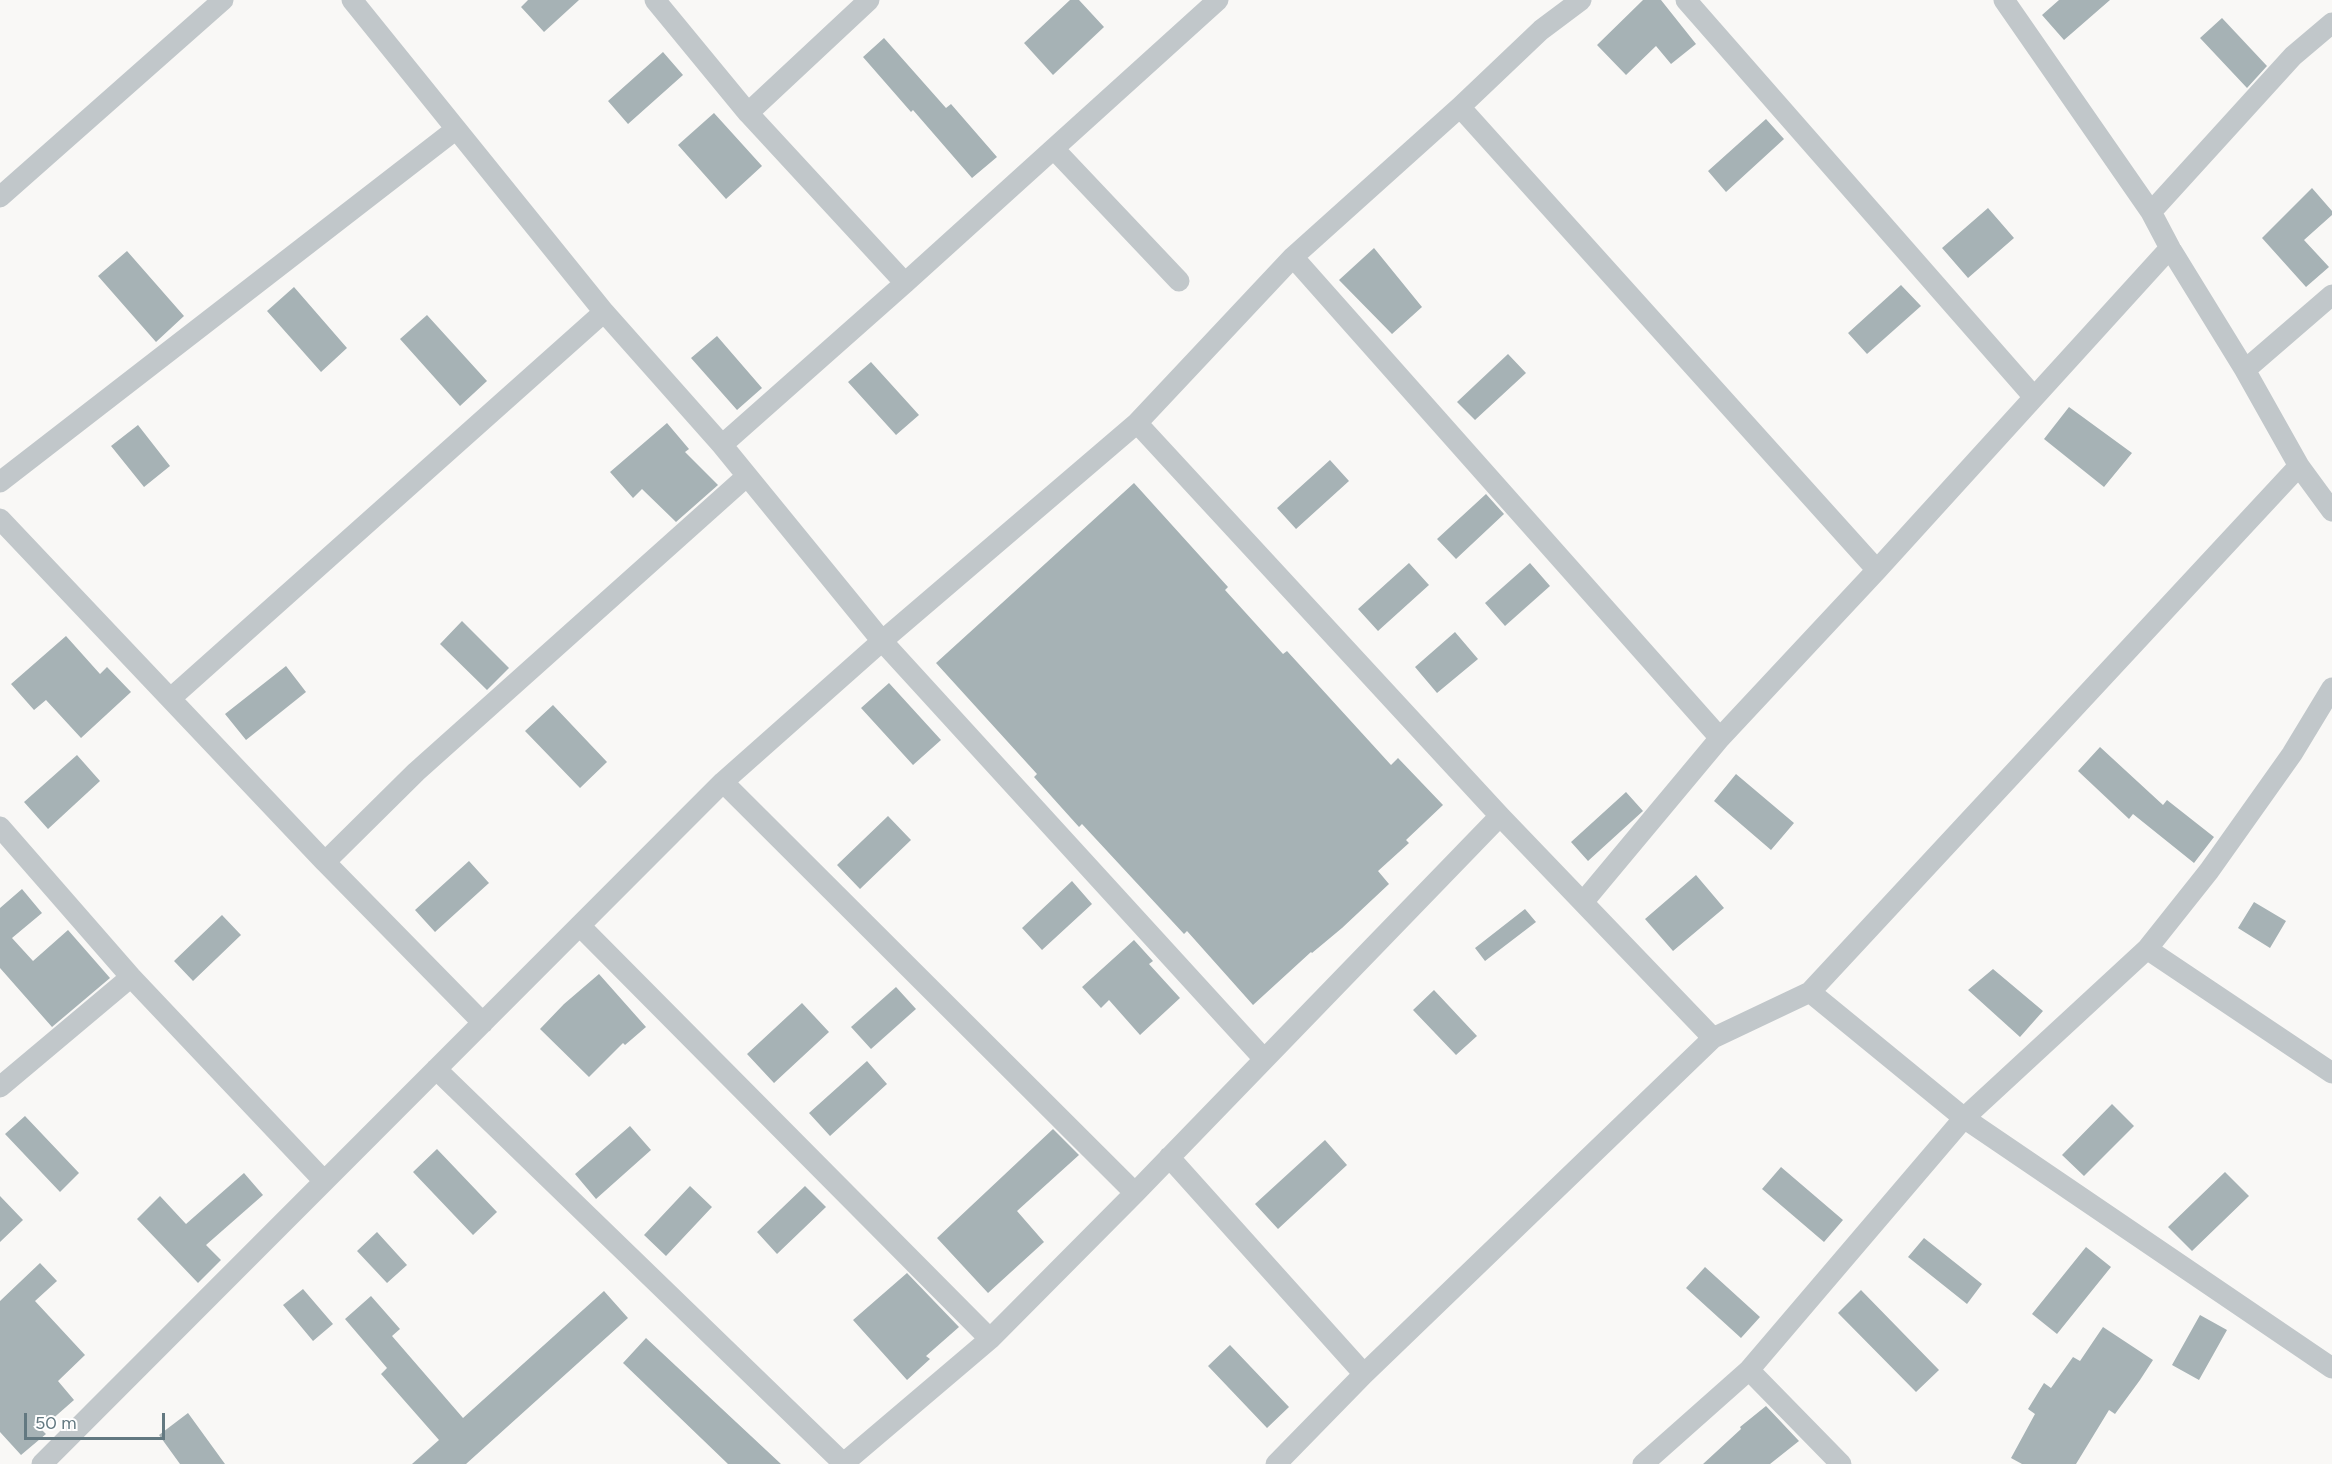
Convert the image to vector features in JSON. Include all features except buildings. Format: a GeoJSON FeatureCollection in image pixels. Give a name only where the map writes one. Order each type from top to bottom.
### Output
{"type":"FeatureCollection","features":[{"type":"Feature","properties":{"kind":"street"},"geometry":{"type":"LineString","coordinates":[[0,196],[223,0]]}},
{"type":"Feature","properties":{"kind":"street"},"geometry":{"type":"LineString","coordinates":[[352,0],[604,312],[722,445],[882,641],[1264,1059]]}},
{"type":"Feature","properties":{"kind":"street"},"geometry":{"type":"LineString","coordinates":[[655,0],[748,112],[905,283]]}},
{"type":"Feature","properties":{"kind":"street"},"geometry":{"type":"LineString","coordinates":[[748,112],[869,0]]}},
{"type":"Feature","properties":{"kind":"street"},"geometry":{"type":"LineString","coordinates":[[722,445],[1218,0]]}},
{"type":"Feature","properties":{"kind":"street"},"geometry":{"type":"LineString","coordinates":[[42,1464],[723,782],[882,641],[1137,423],[1293,257],[1460,107],[1541,30],[1581,0]]}},
{"type":"Feature","properties":{"kind":"street"},"geometry":{"type":"LineString","coordinates":[[1686,0],[2034,397]]}},
{"type":"Feature","properties":{"kind":"street"},"geometry":{"type":"LineString","coordinates":[[2004,0],[2151,212],[2299,466],[2332,511]]}},
{"type":"Feature","properties":{"kind":"street"},"geometry":{"type":"LineString","coordinates":[[2151,212],[2293,56],[2332,23]]}},
{"type":"Feature","properties":{"kind":"street"},"geometry":{"type":"LineString","coordinates":[[1460,107],[1877,570]]}},
{"type":"Feature","properties":{"kind":"street"},"geometry":{"type":"LineString","coordinates":[[0,482],[455,130]]}},
{"type":"Feature","properties":{"kind":"street"},"geometry":{"type":"LineString","coordinates":[[1054,149],[1179,280]]}},
{"type":"Feature","properties":{"kind":"street"},"geometry":{"type":"LineString","coordinates":[[1584,901],[1720,738],[1877,570],[2170,248]]}},
{"type":"Feature","properties":{"kind":"street"},"geometry":{"type":"LineString","coordinates":[[1293,257],[1720,738]]}},
{"type":"Feature","properties":{"kind":"street"},"geometry":{"type":"LineString","coordinates":[[2245,370],[2332,295]]}},
{"type":"Feature","properties":{"kind":"street"},"geometry":{"type":"LineString","coordinates":[[171,698],[604,312]]}},
{"type":"Feature","properties":{"kind":"street"},"geometry":{"type":"LineString","coordinates":[[1137,423],[1500,816],[1713,1038]]}},
{"type":"Feature","properties":{"kind":"street"},"geometry":{"type":"LineString","coordinates":[[1276,1464],[1364,1374],[1713,1038],[1810,992],[2299,466]]}},
{"type":"Feature","properties":{"kind":"street"},"geometry":{"type":"LineString","coordinates":[[325,862],[416,772],[747,476]]}},
{"type":"Feature","properties":{"kind":"street"},"geometry":{"type":"LineString","coordinates":[[0,519],[325,862],[483,1023]]}},
{"type":"Feature","properties":{"kind":"street"},"geometry":{"type":"LineString","coordinates":[[1643,1464],[1749,1370],[1964,1118],[2147,949],[2209,870],[2292,754],[2332,688]]}},
{"type":"Feature","properties":{"kind":"street"},"geometry":{"type":"LineString","coordinates":[[723,782],[1135,1192]]}},
{"type":"Feature","properties":{"kind":"street"},"geometry":{"type":"LineString","coordinates":[[436,1069],[844,1464],[990,1339],[1500,816]]}},
{"type":"Feature","properties":{"kind":"street"},"geometry":{"type":"LineString","coordinates":[[0,827],[130,977],[324,1181]]}},
{"type":"Feature","properties":{"kind":"street"},"geometry":{"type":"LineString","coordinates":[[580,926],[990,1339]]}},
{"type":"Feature","properties":{"kind":"street"},"geometry":{"type":"LineString","coordinates":[[2147,949],[2332,1073]]}},
{"type":"Feature","properties":{"kind":"street"},"geometry":{"type":"LineString","coordinates":[[0,1087],[130,977]]}},
{"type":"Feature","properties":{"kind":"street"},"geometry":{"type":"LineString","coordinates":[[1810,992],[1964,1118],[2332,1368]]}},
{"type":"Feature","properties":{"kind":"street"},"geometry":{"type":"LineString","coordinates":[[1169,1157],[1364,1374]]}},
{"type":"Feature","properties":{"kind":"street"},"geometry":{"type":"LineString","coordinates":[[1749,1370],[1841,1464]]}}]}
